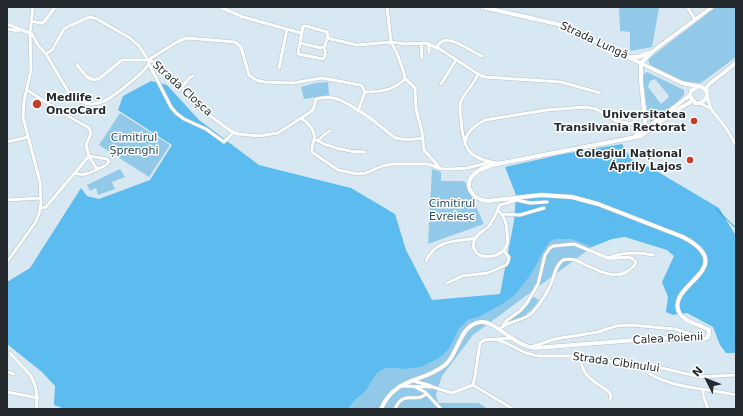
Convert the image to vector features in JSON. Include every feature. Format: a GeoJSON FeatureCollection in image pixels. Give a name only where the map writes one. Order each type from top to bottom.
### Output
{"type":"FeatureCollection","features":[{"type":"Feature","properties":{"kind":"main road","name":"Strada Lungă"},"geometry":{"type":"LineString","coordinates":[[482,7],[566,26],[641,63],[641,81],[646,120],[645,131]]}},
{"type":"Feature","properties":{"kind":"main road"},"geometry":{"type":"LineString","coordinates":[[706,93],[702,87],[682,83],[641,63],[653,51],[712,7]]}},
{"type":"Feature","properties":{"kind":"main road"},"geometry":{"type":"LineString","coordinates":[[629,57],[638,57],[653,51]]}},
{"type":"Feature","properties":{"kind":"main road"},"geometry":{"type":"LineString","coordinates":[[491,164],[641,136],[652,126],[692,101],[700,103],[704,101],[708,85],[736,63]]}},
{"type":"Feature","properties":{"kind":"main road"},"geometry":{"type":"LineString","coordinates":[[682,83],[686,86],[692,101]]}},
{"type":"Feature","properties":{"kind":"main road"},"geometry":{"type":"LineString","coordinates":[[652,126],[690,94],[692,89],[697,87]]}},
{"type":"Feature","properties":{"kind":"main road"},"geometry":{"type":"LineString","coordinates":[[646,120],[652,126]]}},
{"type":"Feature","properties":{"kind":"main road","name":"Calea Poienii"},"geometry":{"type":"LineString","coordinates":[[381,409],[388,396],[401,386],[446,365],[455,354],[466,330],[472,325],[482,322],[490,324],[522,345],[546,348],[665,338],[698,339],[707,338],[709,334],[709,330],[682,317],[678,311],[677,305],[678,299],[682,292],[701,277],[706,271],[708,259],[706,252],[701,247],[683,237],[587,201],[558,196],[536,196],[519,199],[487,201],[479,199],[473,195],[470,187],[471,178],[476,172],[491,164]]}},
{"type":"Feature","properties":{"kind":"street"},"geometry":{"type":"LineString","coordinates":[[7,262],[18,249],[35,223],[42,198],[39,176],[23,117],[23,107],[31,64],[30,33],[33,7]]}},
{"type":"Feature","properties":{"kind":"street"},"geometry":{"type":"LineString","coordinates":[[31,21],[41,23],[44,22],[55,7]]}},
{"type":"Feature","properties":{"kind":"street"},"geometry":{"type":"LineString","coordinates":[[220,7],[243,17],[301,32]]}},
{"type":"Feature","properties":{"kind":"street"},"geometry":{"type":"LineString","coordinates":[[387,7],[391,42],[402,66],[405,79],[415,88],[416,109],[424,138],[425,152],[441,169]]}},
{"type":"Feature","properties":{"kind":"street"},"geometry":{"type":"LineString","coordinates":[[687,7],[695,19]]}},
{"type":"Feature","properties":{"kind":"street"},"geometry":{"type":"LineString","coordinates":[[46,54],[52,50],[64,30],[71,25],[90,17],[97,19],[130,38],[138,46],[171,107],[176,113],[184,119],[202,127],[224,142],[233,133]]}},
{"type":"Feature","properties":{"kind":"street"},"geometry":{"type":"LineString","coordinates":[[7,24],[25,32]]}},
{"type":"Feature","properties":{"kind":"street"},"geometry":{"type":"LineString","coordinates":[[303,26],[327,32],[328,38],[324,48],[326,52],[323,59],[298,54],[303,26]]}},
{"type":"Feature","properties":{"kind":"street"},"geometry":{"type":"LineString","coordinates":[[7,29],[30,33],[34,36],[38,45],[46,54],[69,93],[74,98],[90,105],[102,103],[112,98],[142,73],[148,62],[177,42],[186,38],[235,42],[241,47],[249,75],[256,80],[264,82],[293,83],[322,78],[362,86],[365,92],[358,111]]}},
{"type":"Feature","properties":{"kind":"street"},"geometry":{"type":"LineString","coordinates":[[279,68],[287,29]]}},
{"type":"Feature","properties":{"kind":"street"},"geometry":{"type":"LineString","coordinates":[[328,38],[357,45],[391,42],[406,44],[429,44],[478,74],[490,78],[561,82],[600,93]]}},
{"type":"Feature","properties":{"kind":"street"},"geometry":{"type":"LineString","coordinates":[[436,48],[441,42],[451,41],[482,56]]}},
{"type":"Feature","properties":{"kind":"street"},"geometry":{"type":"LineString","coordinates":[[300,43],[324,48]]}},
{"type":"Feature","properties":{"kind":"street"},"geometry":{"type":"LineString","coordinates":[[421,43],[422,58]]}},
{"type":"Feature","properties":{"kind":"street"},"geometry":{"type":"LineString","coordinates":[[429,44],[429,53]]}},
{"type":"Feature","properties":{"kind":"street"},"geometry":{"type":"LineString","coordinates":[[77,65],[87,77],[94,80],[100,78],[122,60],[148,62]]}},
{"type":"Feature","properties":{"kind":"street"},"geometry":{"type":"LineString","coordinates":[[440,84],[456,60]]}},
{"type":"Feature","properties":{"kind":"street","name":"Strada Cloșca"},"geometry":{"type":"LineString","coordinates":[[148,62],[156,64],[168,77],[182,87],[194,104],[233,133],[250,136],[272,135],[283,131],[313,110],[314,101],[316,99],[335,98],[373,120],[396,138],[424,138]]}},
{"type":"Feature","properties":{"kind":"street"},"geometry":{"type":"LineString","coordinates":[[478,74],[460,104],[461,127],[468,149],[476,158],[491,164]]}},
{"type":"Feature","properties":{"kind":"street"},"geometry":{"type":"LineString","coordinates":[[182,87],[189,78],[193,76]]}},
{"type":"Feature","properties":{"kind":"street"},"geometry":{"type":"LineString","coordinates":[[365,92],[389,89],[405,79]]}},
{"type":"Feature","properties":{"kind":"street"},"geometry":{"type":"LineString","coordinates":[[27,90],[89,128],[91,133],[86,145],[89,156],[97,169]]}},
{"type":"Feature","properties":{"kind":"street"},"geometry":{"type":"LineString","coordinates":[[706,93],[711,109],[726,128],[736,145]]}},
{"type":"Feature","properties":{"kind":"street"},"geometry":{"type":"LineString","coordinates":[[700,103],[711,109]]}},
{"type":"Feature","properties":{"kind":"street"},"geometry":{"type":"LineString","coordinates":[[465,142],[473,128],[484,120],[574,107],[590,107],[612,120],[639,125],[645,131]]}},
{"type":"Feature","properties":{"kind":"street"},"geometry":{"type":"LineString","coordinates":[[301,118],[312,129],[314,139],[311,148],[314,154],[338,170],[358,174],[392,164],[428,164],[441,169],[467,168],[491,164]]}},
{"type":"Feature","properties":{"kind":"street"},"geometry":{"type":"LineString","coordinates":[[318,141],[330,131]]}},
{"type":"Feature","properties":{"kind":"street"},"geometry":{"type":"LineString","coordinates":[[7,142],[28,137]]}},
{"type":"Feature","properties":{"kind":"street"},"geometry":{"type":"LineString","coordinates":[[314,139],[342,150],[365,152]]}},
{"type":"Feature","properties":{"kind":"street"},"geometry":{"type":"LineString","coordinates":[[74,173],[80,176],[84,175],[108,164],[108,160],[89,156]]}},
{"type":"Feature","properties":{"kind":"street"},"geometry":{"type":"LineString","coordinates":[[40,208],[46,207],[89,156]]}},
{"type":"Feature","properties":{"kind":"street"},"geometry":{"type":"LineString","coordinates":[[7,200],[42,198]]}},
{"type":"Feature","properties":{"kind":"street"},"geometry":{"type":"LineString","coordinates":[[426,261],[432,250],[442,244],[475,238],[489,226],[503,204],[519,199],[530,203],[547,202]]}},
{"type":"Feature","properties":{"kind":"street"},"geometry":{"type":"LineString","coordinates":[[501,214],[511,216],[520,215],[544,208]]}},
{"type":"Feature","properties":{"kind":"street"},"geometry":{"type":"LineString","coordinates":[[475,238],[474,248],[476,253],[481,256],[494,256],[504,251],[508,242],[507,225],[498,210]]}},
{"type":"Feature","properties":{"kind":"street"},"geometry":{"type":"LineString","coordinates":[[499,330],[506,321],[520,311],[527,303],[538,284],[545,255],[553,246],[574,244],[608,258],[613,259],[630,257],[634,258],[636,262],[634,266],[626,273],[616,274],[602,272],[574,260],[563,260],[557,267],[549,288],[533,311],[522,319],[503,326]]}},
{"type":"Feature","properties":{"kind":"street"},"geometry":{"type":"LineString","coordinates":[[447,283],[462,276],[488,273],[506,265],[508,262],[508,257],[504,251]]}},
{"type":"Feature","properties":{"kind":"street"},"geometry":{"type":"LineString","coordinates":[[608,258],[614,255],[639,252],[653,254]]}},
{"type":"Feature","properties":{"kind":"street"},"geometry":{"type":"LineString","coordinates":[[529,347],[555,339],[632,324],[675,329],[694,334],[698,339]]}},
{"type":"Feature","properties":{"kind":"street"},"geometry":{"type":"LineString","coordinates":[[473,385],[480,344],[484,340],[512,338]]}},
{"type":"Feature","properties":{"kind":"street","name":"Strada Cibinului"},"geometry":{"type":"LineString","coordinates":[[498,340],[532,354],[580,358],[656,368],[700,377],[736,375]]}},
{"type":"Feature","properties":{"kind":"street"},"geometry":{"type":"LineString","coordinates":[[10,353],[31,376],[38,398],[36,409]]}},
{"type":"Feature","properties":{"kind":"street"},"geometry":{"type":"LineString","coordinates":[[580,358],[584,372],[591,380],[609,392],[611,395],[610,400]]}},
{"type":"Feature","properties":{"kind":"street"},"geometry":{"type":"LineString","coordinates":[[656,368],[649,369],[647,372],[650,375],[668,383],[736,394]]}},
{"type":"Feature","properties":{"kind":"street"},"geometry":{"type":"LineString","coordinates":[[7,372],[14,374]]}},
{"type":"Feature","properties":{"kind":"street"},"geometry":{"type":"LineString","coordinates":[[413,380],[420,384],[427,384],[452,393],[473,385]]}},
{"type":"Feature","properties":{"kind":"street"},"geometry":{"type":"LineString","coordinates":[[473,385],[513,409]]}},
{"type":"Feature","properties":{"kind":"street"},"geometry":{"type":"LineString","coordinates":[[401,386],[433,387]]}},
{"type":"Feature","properties":{"kind":"street"},"geometry":{"type":"LineString","coordinates":[[415,387],[424,391],[441,409]]}},
{"type":"Feature","properties":{"kind":"street"},"geometry":{"type":"LineString","coordinates":[[703,388],[703,395],[708,409]]}},
{"type":"Feature","properties":{"kind":"street"},"geometry":{"type":"LineString","coordinates":[[7,392],[38,398]]}},
{"type":"Feature","properties":{"kind":"street"},"geometry":{"type":"LineString","coordinates":[[395,409],[398,404],[406,398],[420,398],[426,394]]}},
{"type":"Feature","properties":{"kind":"green space"},"geometry":{"type":"Polygon","coordinates":[[[619,7],[659,8],[652,47],[630,51],[630,32],[620,31],[619,7]]]}},
{"type":"Feature","properties":{"kind":"green space"},"geometry":{"type":"Polygon","coordinates":[[[716,7],[736,7],[736,57],[701,83],[684,82],[650,65],[648,60],[651,57],[716,7]]]}},
{"type":"Feature","properties":{"kind":"green space"},"geometry":{"type":"Polygon","coordinates":[[[647,72],[684,90],[684,95],[676,103],[650,122],[643,79],[644,74],[647,72]],[[655,79],[650,81],[648,87],[661,104],[669,96],[655,79]]]}},
{"type":"Feature","properties":{"kind":"green space"},"geometry":{"type":"Polygon","coordinates":[[[328,82],[329,95],[304,99],[301,87],[315,83],[328,82]]]}},
{"type":"Feature","properties":{"kind":"green space","name":"Cimitirul Șprenghi"},"geometry":{"type":"Polygon","coordinates":[[[120,113],[170,145],[149,177],[99,145],[120,113]]]}},
{"type":"Feature","properties":{"kind":"green space"},"geometry":{"type":"Polygon","coordinates":[[[120,169],[125,177],[112,182],[115,189],[98,195],[96,188],[90,191],[87,185],[120,169]]]}},
{"type":"Feature","properties":{"kind":"green space","name":"Cimitirul Evreiesc"},"geometry":{"type":"Polygon","coordinates":[[[432,169],[441,172],[441,181],[465,182],[484,224],[428,244],[432,169]]]}},
{"type":"Feature","properties":{"kind":"green space"},"geometry":{"type":"Polygon","coordinates":[[[556,239],[571,239],[592,247],[473,335],[442,376],[436,394],[438,403],[479,403],[488,409],[348,409],[355,400],[366,391],[377,373],[386,368],[404,369],[453,339],[459,329],[468,320],[479,317],[514,296],[546,247],[551,241],[556,239]]]}},
{"type":"Feature","properties":{"kind":"green space"},"geometry":{"type":"Polygon","coordinates":[[[532,296],[539,300],[533,309],[521,317],[506,322],[514,317],[532,296]]]}},
{"type":"Feature","properties":{"kind":"shaded area"},"geometry":{"type":"Polygon","coordinates":[[[151,81],[167,85],[199,120],[259,165],[351,188],[395,214],[406,250],[432,300],[500,294],[514,221],[516,195],[505,167],[563,154],[622,144],[631,159],[653,169],[719,208],[736,236],[736,353],[726,353],[720,345],[713,327],[687,313],[673,315],[666,312],[668,297],[662,282],[674,256],[667,250],[625,237],[612,239],[592,247],[571,239],[556,239],[551,241],[546,247],[531,274],[514,296],[479,317],[468,320],[459,329],[448,350],[439,358],[421,367],[404,369],[386,368],[377,373],[366,391],[355,400],[348,409],[65,409],[54,405],[55,386],[42,372],[7,344],[7,282],[30,268],[81,188],[87,196],[99,199],[150,180],[172,145],[118,110],[123,96],[151,81]]]}},
{"type":"Feature","properties":{"kind":"waterway"},"geometry":{"type":"LineString","coordinates":[[716,209],[736,228]]}},
{"type":"Feature","properties":{"kind":"place","name":"Medlife - OncoCard"},"geometry":{"type":"Point","coordinates":[37,104]}},
{"type":"Feature","properties":{"kind":"place","name":"Universitatea Transilvania Rectorat"},"geometry":{"type":"Point","coordinates":[694,121]}},
{"type":"Feature","properties":{"kind":"place","name":"Colegiul Național Áprily Lajos"},"geometry":{"type":"Point","coordinates":[690,160]}}]}
